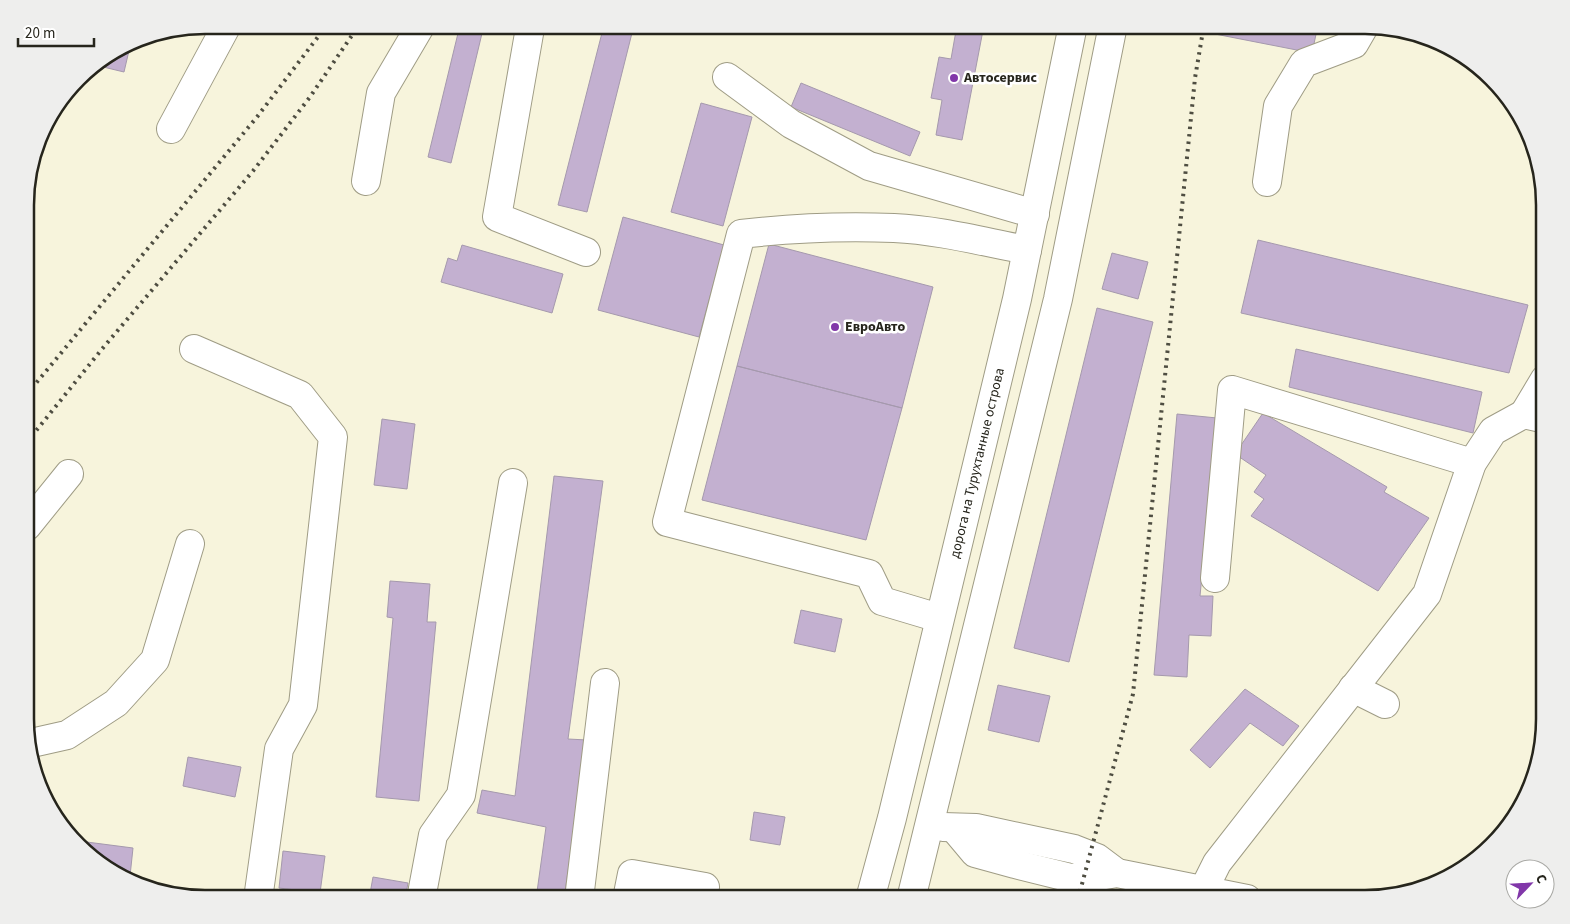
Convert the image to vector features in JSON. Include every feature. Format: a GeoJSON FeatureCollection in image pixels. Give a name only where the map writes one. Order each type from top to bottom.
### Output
{"type":"FeatureCollection","features":[{"type":"Feature","properties":{"kind":"street"},"geometry":{"type":"LineString","coordinates":[[171,129],[222,34]]}},
{"type":"Feature","properties":{"kind":"street"},"geometry":{"type":"LineString","coordinates":[[366,181],[381,93],[415,34]]}},
{"type":"Feature","properties":{"kind":"street"},"geometry":{"type":"LineString","coordinates":[[529,34],[497,216],[586,252]]}},
{"type":"Feature","properties":{"kind":"street","name":"дорога на Турухтанные острова"},"geometry":{"type":"LineString","coordinates":[[872,890],[892,818],[1027,250],[1070,34]]}},
{"type":"Feature","properties":{"kind":"street"},"geometry":{"type":"LineString","coordinates":[[915,890],[941,826],[1058,299],[1111,34]]}},
{"type":"Feature","properties":{"kind":"street"},"geometry":{"type":"LineString","coordinates":[[1267,182],[1278,106],[1304,63],[1354,44],[1360,34]]}},
{"type":"Feature","properties":{"kind":"street"},"geometry":{"type":"LineString","coordinates":[[727,77],[791,124],[869,166],[1035,214]]}},
{"type":"Feature","properties":{"kind":"street"},"geometry":{"type":"LineString","coordinates":[[939,618],[882,601],[869,574],[668,522],[741,234],[788,228],[896,228],[1027,250]]}},
{"type":"Feature","properties":{"kind":"street"},"geometry":{"type":"LineString","coordinates":[[194,349],[300,395],[333,438],[303,705],[279,749],[259,890]]}},
{"type":"Feature","properties":{"kind":"street"},"geometry":{"type":"LineString","coordinates":[[1215,578],[1232,390],[1472,463]]}},
{"type":"Feature","properties":{"kind":"street"},"geometry":{"type":"LineString","coordinates":[[1204,889],[1218,864],[1427,594],[1472,463],[1493,431],[1535,416]]}},
{"type":"Feature","properties":{"kind":"street"},"geometry":{"type":"LineString","coordinates":[[34,516],[69,474]]}},
{"type":"Feature","properties":{"kind":"street"},"geometry":{"type":"LineString","coordinates":[[423,890],[433,835],[461,795],[513,483]]}},
{"type":"Feature","properties":{"kind":"street"},"geometry":{"type":"LineString","coordinates":[[35,742],[67,735],[116,703],[155,660],[190,544]]}},
{"type":"Feature","properties":{"kind":"street"},"geometry":{"type":"LineString","coordinates":[[580,890],[605,683]]}},
{"type":"Feature","properties":{"kind":"street"},"geometry":{"type":"LineString","coordinates":[[1353,688],[1384,704]]}},
{"type":"Feature","properties":{"kind":"street"},"geometry":{"type":"LineString","coordinates":[[892,818],[941,826],[976,828],[1074,849],[1097,858],[1117,873],[1208,890]]}},
{"type":"Feature","properties":{"kind":"street"},"geometry":{"type":"LineString","coordinates":[[629,890],[632,874],[705,887]]}},
{"type":"Feature","properties":{"kind":"building"},"geometry":{"type":"Polygon","coordinates":[[[458,34],[482,34],[451,163],[428,157],[458,34]]]}},
{"type":"Feature","properties":{"kind":"building"},"geometry":{"type":"Polygon","coordinates":[[[602,34],[632,34],[587,212],[558,205],[602,34]]]}},
{"type":"Feature","properties":{"kind":"building","name":"Автосервис"},"geometry":{"type":"Polygon","coordinates":[[[955,34],[982,34],[962,140],[936,135],[942,100],[931,98],[939,57],[951,59],[955,34]]]}},
{"type":"Feature","properties":{"kind":"building"},"geometry":{"type":"Polygon","coordinates":[[[1215,34],[1316,34],[1312,53],[1215,34]]]}},
{"type":"Feature","properties":{"kind":"building"},"geometry":{"type":"Polygon","coordinates":[[[129,51],[124,72],[104,67],[129,51]]]}},
{"type":"Feature","properties":{"kind":"building"},"geometry":{"type":"Polygon","coordinates":[[[801,83],[920,132],[910,156],[791,107],[801,83]]]}},
{"type":"Feature","properties":{"kind":"building"},"geometry":{"type":"Polygon","coordinates":[[[701,103],[752,117],[723,226],[671,212],[701,103]]]}},
{"type":"Feature","properties":{"kind":"building"},"geometry":{"type":"Polygon","coordinates":[[[623,217],[724,245],[699,337],[598,310],[623,217]]]}},
{"type":"Feature","properties":{"kind":"building"},"geometry":{"type":"Polygon","coordinates":[[[1258,240],[1528,305],[1509,373],[1241,313],[1258,240]]]}},
{"type":"Feature","properties":{"kind":"building","name":"ЕвроАвто"},"geometry":{"type":"Polygon","coordinates":[[[769,244],[933,287],[902,408],[737,366],[769,244]]]}},
{"type":"Feature","properties":{"kind":"building"},"geometry":{"type":"Polygon","coordinates":[[[462,245],[563,274],[552,313],[441,282],[448,258],[457,261],[462,245]]]}},
{"type":"Feature","properties":{"kind":"building"},"geometry":{"type":"Polygon","coordinates":[[[1112,253],[1148,262],[1138,299],[1102,289],[1112,253]]]}},
{"type":"Feature","properties":{"kind":"building"},"geometry":{"type":"Polygon","coordinates":[[[1097,308],[1153,322],[1069,662],[1014,648],[1097,308]]]}},
{"type":"Feature","properties":{"kind":"building"},"geometry":{"type":"Polygon","coordinates":[[[1296,349],[1482,392],[1473,433],[1289,387],[1296,349]]]}},
{"type":"Feature","properties":{"kind":"building"},"geometry":{"type":"Polygon","coordinates":[[[737,366],[902,408],[866,540],[702,500],[737,366]]]}},
{"type":"Feature","properties":{"kind":"building"},"geometry":{"type":"Polygon","coordinates":[[[1263,413],[1387,487],[1384,492],[1429,518],[1378,591],[1251,516],[1264,499],[1254,492],[1266,475],[1235,454],[1263,413]]]}},
{"type":"Feature","properties":{"kind":"building"},"geometry":{"type":"Polygon","coordinates":[[[1177,414],[1217,418],[1200,596],[1213,596],[1211,636],[1189,635],[1187,677],[1154,675],[1177,414]]]}},
{"type":"Feature","properties":{"kind":"building"},"geometry":{"type":"Polygon","coordinates":[[[382,419],[415,424],[407,489],[374,485],[382,419]]]}},
{"type":"Feature","properties":{"kind":"building"},"geometry":{"type":"Polygon","coordinates":[[[554,476],[603,481],[568,739],[587,740],[565,890],[537,890],[546,827],[477,813],[482,790],[515,796],[554,476]]]}},
{"type":"Feature","properties":{"kind":"building"},"geometry":{"type":"Polygon","coordinates":[[[390,581],[430,584],[427,622],[436,622],[419,801],[376,797],[393,618],[387,617],[390,581]]]}},
{"type":"Feature","properties":{"kind":"building"},"geometry":{"type":"Polygon","coordinates":[[[801,610],[842,619],[835,652],[794,643],[801,610]]]}},
{"type":"Feature","properties":{"kind":"building"},"geometry":{"type":"Polygon","coordinates":[[[998,685],[1050,696],[1039,742],[988,730],[998,685]]]}},
{"type":"Feature","properties":{"kind":"building"},"geometry":{"type":"Polygon","coordinates":[[[1245,689],[1299,726],[1283,746],[1250,723],[1210,768],[1190,750],[1245,689]]]}},
{"type":"Feature","properties":{"kind":"building"},"geometry":{"type":"Polygon","coordinates":[[[188,757],[241,767],[235,797],[183,786],[188,757]]]}},
{"type":"Feature","properties":{"kind":"building"},"geometry":{"type":"Polygon","coordinates":[[[754,812],[785,817],[780,845],[750,840],[754,812]]]}},
{"type":"Feature","properties":{"kind":"building"},"geometry":{"type":"Polygon","coordinates":[[[86,842],[133,848],[130,873],[101,855],[86,842]]]}},
{"type":"Feature","properties":{"kind":"building"},"geometry":{"type":"Polygon","coordinates":[[[283,851],[325,856],[320,890],[279,888],[283,851]]]}},
{"type":"Feature","properties":{"kind":"building"},"geometry":{"type":"Polygon","coordinates":[[[373,877],[408,883],[407,890],[371,890],[373,877]]]}},
{"type":"Feature","properties":{"kind":"railway"},"geometry":{"type":"LineString","coordinates":[[34,386],[257,117],[320,34]]}},
{"type":"Feature","properties":{"kind":"railway"},"geometry":{"type":"LineString","coordinates":[[34,433],[102,349],[253,171],[310,97],[353,34]]}},
{"type":"Feature","properties":{"kind":"railway"},"geometry":{"type":"LineString","coordinates":[[1080,890],[1133,694],[1195,78],[1202,34]]}},
{"type":"Feature","properties":{"kind":"place","name":"Автосервис"},"geometry":{"type":"Point","coordinates":[954,78]}},
{"type":"Feature","properties":{"kind":"place","name":"ЕвроАвто"},"geometry":{"type":"Point","coordinates":[835,327]}}]}
